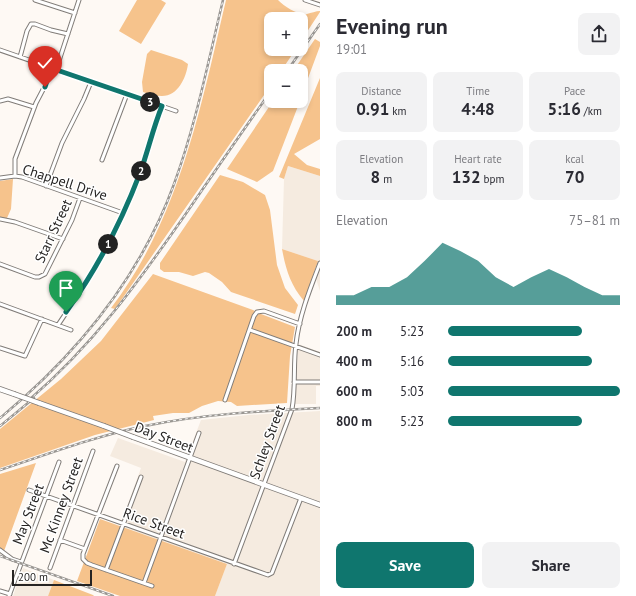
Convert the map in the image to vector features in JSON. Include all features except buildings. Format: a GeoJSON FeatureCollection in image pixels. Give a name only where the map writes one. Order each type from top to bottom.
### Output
{"type":"FeatureCollection","features":[{"type":"Feature","properties":{"kind":"main road","name":"Day Street"},"geometry":{"type":"LineString","coordinates":[[0,389],[320,505]]}},
{"type":"Feature","properties":{"kind":"street"},"geometry":{"type":"LineString","coordinates":[[35,0],[75,13]]}},
{"type":"Feature","properties":{"kind":"street"},"geometry":{"type":"LineString","coordinates":[[56,70],[79,0]]}},
{"type":"Feature","properties":{"kind":"street"},"geometry":{"type":"LineString","coordinates":[[305,0],[320,5]]}},
{"type":"Feature","properties":{"kind":"street"},"geometry":{"type":"LineString","coordinates":[[20,57],[27,31],[32,24],[68,34]]}},
{"type":"Feature","properties":{"kind":"street"},"geometry":{"type":"LineString","coordinates":[[0,50],[176,111]]}},
{"type":"Feature","properties":{"kind":"street"},"geometry":{"type":"LineString","coordinates":[[15,176],[15,159],[34,107],[47,82],[51,68]]}},
{"type":"Feature","properties":{"kind":"street"},"geometry":{"type":"LineString","coordinates":[[46,186],[62,143],[91,82]]}},
{"type":"Feature","properties":{"kind":"street"},"geometry":{"type":"LineString","coordinates":[[102,160],[126,94]]}},
{"type":"Feature","properties":{"kind":"street"},"geometry":{"type":"LineString","coordinates":[[0,101],[8,99],[34,107]]}},
{"type":"Feature","properties":{"kind":"street"},"geometry":{"type":"LineString","coordinates":[[58,325],[95,268],[123,213],[145,158],[162,106]]}},
{"type":"Feature","properties":{"kind":"street","name":"Chappell Drive"},"geometry":{"type":"LineString","coordinates":[[0,178],[15,176],[123,213]]}},
{"type":"Feature","properties":{"kind":"street","name":"Starr Street"},"geometry":{"type":"LineString","coordinates":[[0,264],[35,277],[42,276],[48,270],[80,198]]}},
{"type":"Feature","properties":{"kind":"street"},"geometry":{"type":"LineString","coordinates":[[0,220],[15,222],[63,239]]}},
{"type":"Feature","properties":{"kind":"street","name":"Schley Street"},"geometry":{"type":"LineString","coordinates":[[234,564],[292,409],[296,346],[300,324],[306,301],[320,263]]}},
{"type":"Feature","properties":{"kind":"street"},"geometry":{"type":"LineString","coordinates":[[0,304],[71,330]]}},
{"type":"Feature","properties":{"kind":"street"},"geometry":{"type":"LineString","coordinates":[[225,400],[254,316],[257,312],[264,311],[300,324]]}},
{"type":"Feature","properties":{"kind":"street"},"geometry":{"type":"LineString","coordinates":[[0,348],[25,356],[42,319]]}},
{"type":"Feature","properties":{"kind":"street"},"geometry":{"type":"LineString","coordinates":[[250,330],[320,355]]}},
{"type":"Feature","properties":{"kind":"street"},"geometry":{"type":"LineString","coordinates":[[294,382],[320,382]]}},
{"type":"Feature","properties":{"kind":"street"},"geometry":{"type":"LineString","coordinates":[[144,583],[199,433]]}},
{"type":"Feature","properties":{"kind":"street","name":"Mc Kinney Street"},"geometry":{"type":"LineString","coordinates":[[50,568],[93,451]]}},
{"type":"Feature","properties":{"kind":"street","name":"May Street"},"geometry":{"type":"LineString","coordinates":[[9,595],[59,462]]}},
{"type":"Feature","properties":{"kind":"street"},"geometry":{"type":"LineString","coordinates":[[117,466],[82,556],[87,563],[152,586]]}},
{"type":"Feature","properties":{"kind":"street"},"geometry":{"type":"LineString","coordinates":[[106,570],[141,477]]}},
{"type":"Feature","properties":{"kind":"street","name":"Rice Street"},"geometry":{"type":"LineString","coordinates":[[30,490],[266,575],[271,575],[301,498]]}},
{"type":"Feature","properties":{"kind":"street"},"geometry":{"type":"LineString","coordinates":[[60,540],[85,549]]}},
{"type":"Feature","properties":{"kind":"street"},"geometry":{"type":"LineString","coordinates":[[0,550],[12,559],[21,562]]}},
{"type":"Feature","properties":{"kind":"street"},"geometry":{"type":"LineString","coordinates":[[0,591],[9,595]]}},
{"type":"Feature","properties":{"kind":"shaded area"},"geometry":{"type":"Polygon","coordinates":[[[137,0],[161,0],[166,3],[141,44],[119,31],[137,0]]]}},
{"type":"Feature","properties":{"kind":"shaded area"},"geometry":{"type":"Polygon","coordinates":[[[226,0],[278,0],[295,12],[264,12],[264,56],[291,56],[286,64],[264,64],[264,95],[115,309],[111,308],[134,274],[154,237],[171,200],[185,161],[207,81],[226,0]]]}},
{"type":"Feature","properties":{"kind":"shaded area"},"geometry":{"type":"Polygon","coordinates":[[[317,11],[320,12],[308,30],[308,14],[317,11]]]}},
{"type":"Feature","properties":{"kind":"shaded area"},"geometry":{"type":"Polygon","coordinates":[[[315,39],[320,42],[320,46],[308,78],[308,64],[298,64],[303,56],[308,56],[308,49],[315,39]]]}},
{"type":"Feature","properties":{"kind":"shaded area"},"geometry":{"type":"Polygon","coordinates":[[[151,50],[182,60],[188,64],[183,80],[177,90],[173,93],[157,96],[143,92],[142,82],[147,54],[151,50]]]}},
{"type":"Feature","properties":{"kind":"shaded area"},"geometry":{"type":"Polygon","coordinates":[[[320,78],[320,139],[294,154],[307,165],[320,169],[320,176],[288,166],[284,179],[279,177],[320,78]]]}},
{"type":"Feature","properties":{"kind":"shaded area"},"geometry":{"type":"Polygon","coordinates":[[[268,108],[297,108],[273,171],[257,182],[227,169],[268,108]]]}},
{"type":"Feature","properties":{"kind":"shaded area"},"geometry":{"type":"Polygon","coordinates":[[[288,166],[320,176],[320,291],[314,273],[318,261],[282,249],[284,179],[288,166]]]}},
{"type":"Feature","properties":{"kind":"shaded area"},"geometry":{"type":"Polygon","coordinates":[[[220,175],[243,182],[265,195],[270,210],[277,265],[285,288],[298,305],[295,314],[231,292],[222,282],[209,273],[205,272],[193,276],[179,272],[164,272],[160,269],[160,263],[220,175]]]}},
{"type":"Feature","properties":{"kind":"shaded area"},"geometry":{"type":"Polygon","coordinates":[[[13,179],[11,209],[7,218],[0,218],[0,181],[13,179]]]}},
{"type":"Feature","properties":{"kind":"shaded area"},"geometry":{"type":"Polygon","coordinates":[[[282,249],[318,261],[304,301],[295,289],[289,276],[282,249]]]}},
{"type":"Feature","properties":{"kind":"shaded area"},"geometry":{"type":"Polygon","coordinates":[[[153,274],[253,310],[295,327],[290,356],[287,403],[237,406],[231,402],[218,401],[202,406],[189,413],[173,413],[153,416],[154,420],[95,435],[0,468],[0,429],[61,379],[101,341],[153,274]]]}},
{"type":"Feature","properties":{"kind":"shaded area"},"geometry":{"type":"Polygon","coordinates":[[[298,344],[320,352],[320,386],[316,386],[316,404],[295,404],[298,344]]]}},
{"type":"Feature","properties":{"kind":"shaded area"},"geometry":{"type":"Polygon","coordinates":[[[320,411],[320,596],[215,596],[227,564],[120,526],[141,468],[110,456],[118,438],[185,462],[201,420],[248,415],[320,411]]]}},
{"type":"Feature","properties":{"kind":"shaded area"},"geometry":{"type":"Polygon","coordinates":[[[36,463],[3,554],[0,553],[0,474],[36,463]]]}},
{"type":"Feature","properties":{"kind":"shaded area"},"geometry":{"type":"Polygon","coordinates":[[[100,519],[227,564],[215,596],[120,596],[77,581],[100,519]]]}},
{"type":"Feature","properties":{"kind":"shaded area"},"geometry":{"type":"Polygon","coordinates":[[[23,568],[54,580],[48,596],[13,596],[23,568]]]}},
{"type":"Feature","properties":{"kind":"shaded area"},"geometry":{"type":"Polygon","coordinates":[[[54,580],[93,595],[94,596],[48,596],[54,580]]]}},
{"type":"Feature","properties":{"kind":"railway"},"geometry":{"type":"LineString","coordinates":[[0,418],[28,394],[54,368],[103,313],[124,283],[143,251],[160,218],[182,161],[201,93],[223,0]]}},
{"type":"Feature","properties":{"kind":"railway"},"geometry":{"type":"LineString","coordinates":[[292,64],[320,24]]}},
{"type":"Feature","properties":{"kind":"railway"},"geometry":{"type":"LineString","coordinates":[[29,400],[74,358],[113,313],[167,241],[264,101]]}},
{"type":"Feature","properties":{"kind":"railway"},"geometry":{"type":"LineString","coordinates":[[0,426],[34,398]]}},
{"type":"Feature","properties":{"kind":"railway"},"geometry":{"type":"LineString","coordinates":[[0,470],[90,440],[145,426],[210,416],[320,408]]}},
{"type":"Feature","properties":{"kind":"railway"},"geometry":{"type":"LineString","coordinates":[[0,556],[113,596]]}},
{"type":"Feature","properties":{"kind":"route"},"geometry":{"type":"LineString","coordinates":[[45,87],[51,68],[162,106],[133,192],[121,218],[95,268],[66,312]]}}]}
